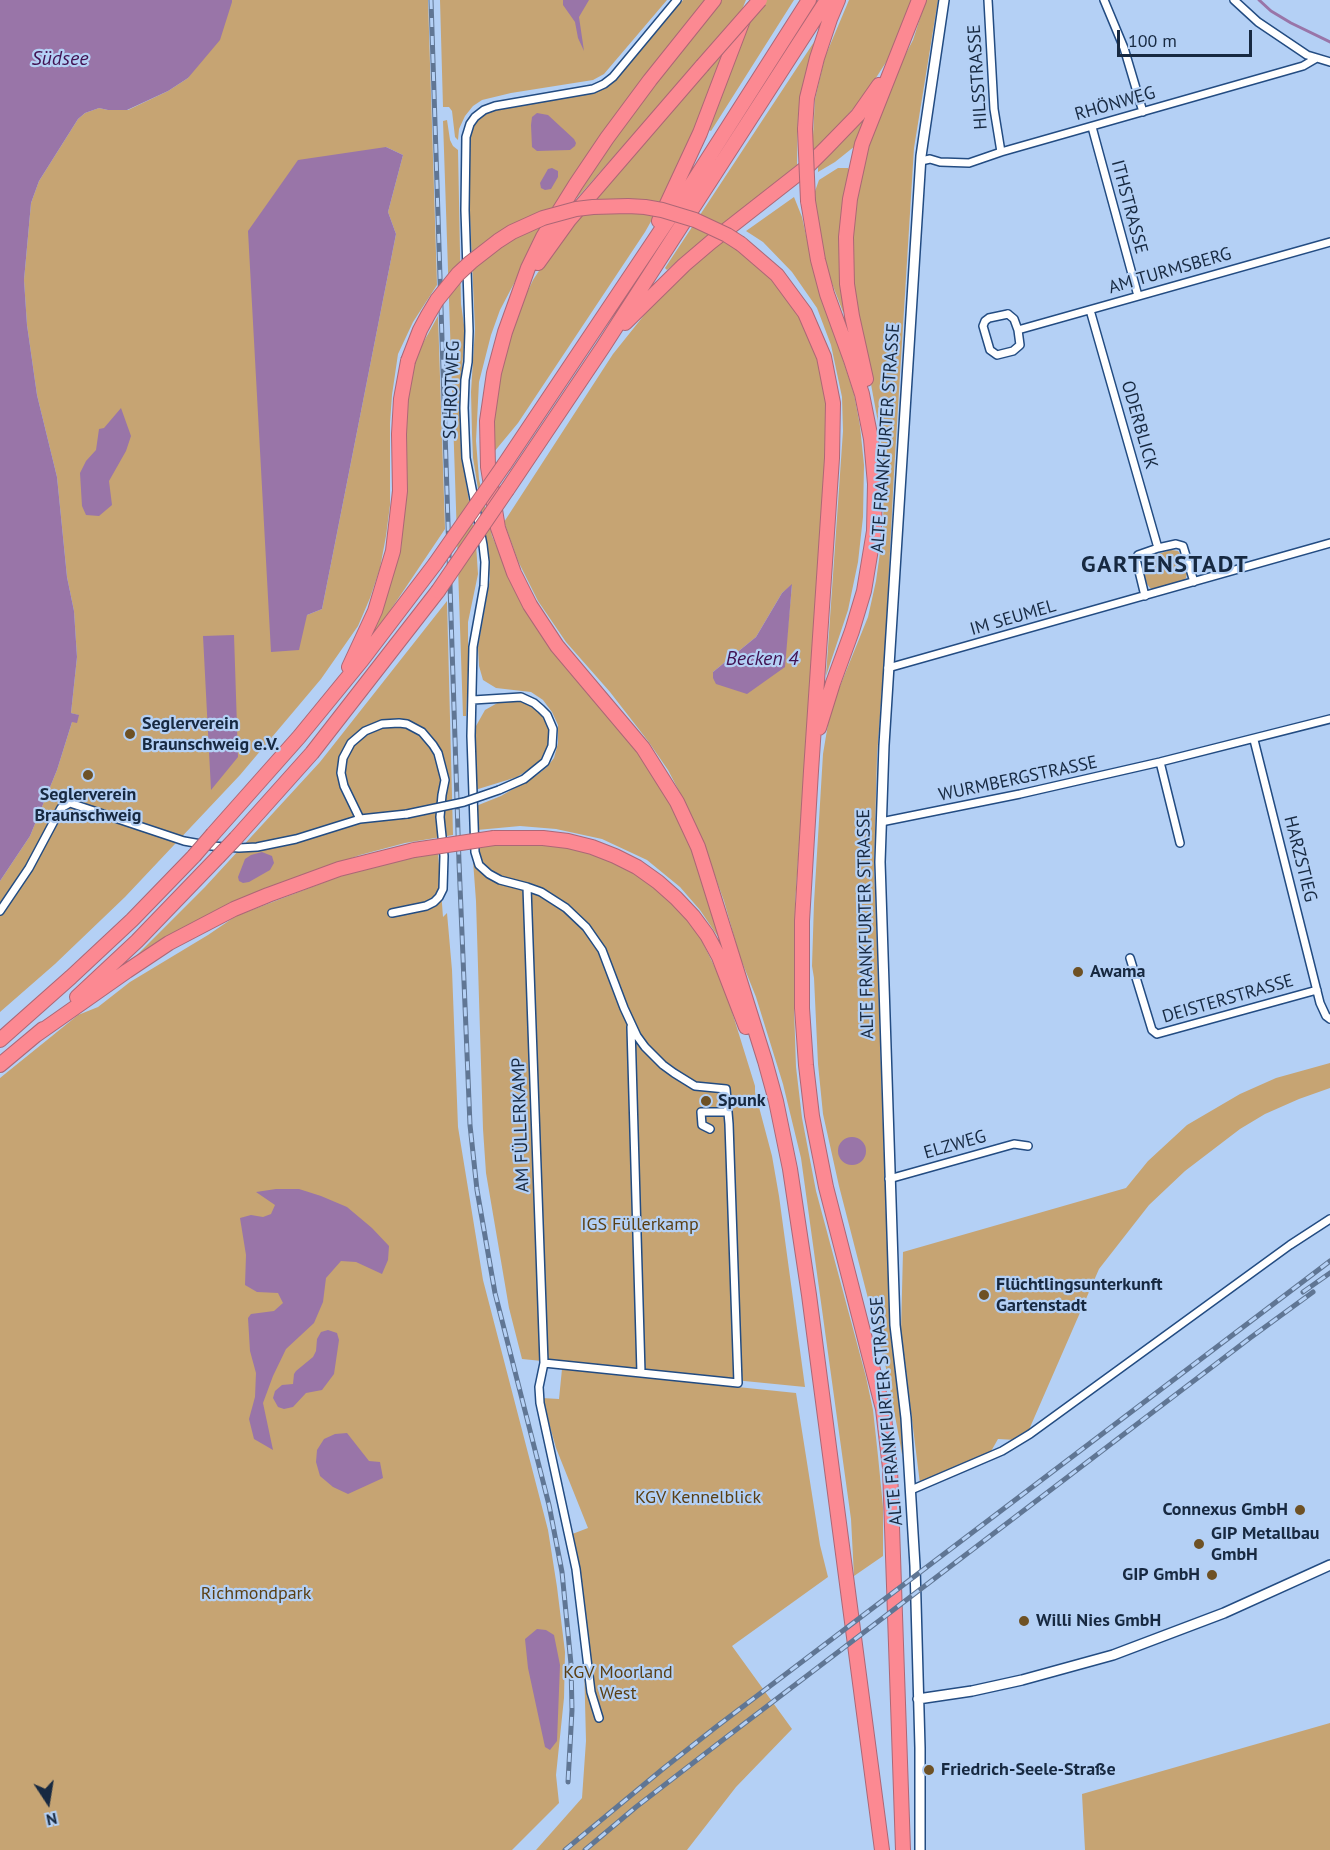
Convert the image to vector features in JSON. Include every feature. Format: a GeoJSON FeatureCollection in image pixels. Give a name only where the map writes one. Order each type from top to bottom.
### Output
{"type":"FeatureCollection","features":[{"type":"Feature","properties":{"kind":"highway"},"geometry":{"type":"LineString","coordinates":[[714,0],[650,80],[576,184],[543,237],[525,274],[496,363],[490,396],[487,421],[490,482],[502,541],[519,584],[543,627],[643,748],[666,782],[688,825],[698,847],[739,974],[776,1101],[809,1295],[882,1850]]}},
{"type":"Feature","properties":{"kind":"highway"},"geometry":{"type":"LineString","coordinates":[[633,274],[700,133],[751,0]]}},
{"type":"Feature","properties":{"kind":"highway"},"geometry":{"type":"LineString","coordinates":[[517,301],[542,257],[569,220],[760,0]]}},
{"type":"Feature","properties":{"kind":"highway"},"geometry":{"type":"LineString","coordinates":[[0,1040],[124,927],[194,856],[258,785],[339,688],[435,564],[504,465],[633,274],[809,0]]}},
{"type":"Feature","properties":{"kind":"highway"},"geometry":{"type":"LineString","coordinates":[[0,1065],[36,1035],[129,948],[236,838],[312,753],[438,591],[603,347],[827,0]]}},
{"type":"Feature","properties":{"kind":"highway"},"geometry":{"type":"LineString","coordinates":[[811,771],[815,744],[825,710],[859,611],[872,551],[875,484],[874,461],[856,373],[821,272],[808,201],[804,129],[807,98],[817,58],[838,0]]}},
{"type":"Feature","properties":{"kind":"highway"},"geometry":{"type":"LineString","coordinates":[[866,416],[870,397],[847,284],[847,220],[853,178],[862,144],[919,0]]}},
{"type":"Feature","properties":{"kind":"highway"},"geometry":{"type":"LineString","coordinates":[[603,347],[684,265],[808,166],[858,115],[893,63]]}},
{"type":"Feature","properties":{"kind":"highway"},"geometry":{"type":"LineString","coordinates":[[339,688],[375,611],[386,581],[393,551],[400,491],[401,399],[408,362],[420,330],[437,300],[458,274],[477,256],[512,232],[543,218],[593,207],[645,207],[679,214],[719,231],[741,244],[777,275],[797,300],[819,342],[832,387],[834,419],[832,458],[802,921],[802,1008],[812,1116],[826,1187],[883,1409],[891,1468],[903,1850]]}},
{"type":"Feature","properties":{"kind":"highway"},"geometry":{"type":"LineString","coordinates":[[36,1035],[170,943],[268,894],[339,868],[414,850],[494,838],[568,840],[592,847],[637,867],[676,898],[707,935],[719,957],[755,1054],[785,1147]]}},
{"type":"Feature","properties":{"kind":"street","name":"SCHROTWEG"},"geometry":{"type":"LineString","coordinates":[[473,700],[473,647],[485,568],[483,545],[466,458],[464,408],[469,340],[465,137],[470,124],[484,110],[495,106],[593,89],[604,84],[613,77],[677,0]]}},
{"type":"Feature","properties":{"kind":"street","name":"ALTE FRANKFURTER STRASSE"},"geometry":{"type":"LineString","coordinates":[[920,1850],[911,1490],[906,1418],[895,1325],[889,1179],[881,822],[888,668],[923,133],[944,0]]}},
{"type":"Feature","properties":{"kind":"street","name":"HILSSTRASSE"},"geometry":{"type":"LineString","coordinates":[[988,0],[994,109],[1001,152]]}},
{"type":"Feature","properties":{"kind":"street"},"geometry":{"type":"LineString","coordinates":[[1104,0],[1124,48],[1143,112]]}},
{"type":"Feature","properties":{"kind":"street"},"geometry":{"type":"LineString","coordinates":[[1234,0],[1258,22],[1306,56],[1330,62]]}},
{"type":"Feature","properties":{"kind":"street","name":"RHÖNWEG"},"geometry":{"type":"LineString","coordinates":[[921,161],[930,159],[940,162],[969,163],[1303,66],[1315,59]]}},
{"type":"Feature","properties":{"kind":"street","name":"ITHSTRASSE"},"geometry":{"type":"LineString","coordinates":[[1092,127],[1113,212],[1138,296]]}},
{"type":"Feature","properties":{"kind":"street","name":"AM TURMSBERG"},"geometry":{"type":"LineString","coordinates":[[1018,330],[1330,242]]}},
{"type":"Feature","properties":{"kind":"street","name":"ODERBLICK"},"geometry":{"type":"LineString","coordinates":[[1090,310],[1158,548]]}},
{"type":"Feature","properties":{"kind":"street"},"geometry":{"type":"LineString","coordinates":[[1008,314],[1014,319],[1018,330],[1021,341],[1018,348],[997,355],[990,350],[983,326],[989,318],[1008,314]]}},
{"type":"Feature","properties":{"kind":"street","name":"IM SEUMEL"},"geometry":{"type":"LineString","coordinates":[[888,668],[1330,543]]}},
{"type":"Feature","properties":{"kind":"street"},"geometry":{"type":"LineString","coordinates":[[1145,596],[1136,559],[1138,555],[1158,548],[1176,544],[1183,546],[1194,582]]}},
{"type":"Feature","properties":{"kind":"street"},"geometry":{"type":"LineString","coordinates":[[0,910],[29,868],[61,808],[70,803],[184,841],[225,847],[257,847],[296,839],[360,819],[407,814],[464,802],[499,790],[524,778],[545,762],[552,747],[553,729],[542,709],[522,697],[473,700],[471,736],[475,852],[479,865],[489,874],[541,892],[577,917],[595,938],[631,1025],[645,1047],[674,1073],[695,1086],[726,1089],[738,1383],[544,1363]]}},
{"type":"Feature","properties":{"kind":"street","name":"WURMBERGSTRASSE"},"geometry":{"type":"LineString","coordinates":[[881,822],[1161,762],[1330,719]]}},
{"type":"Feature","properties":{"kind":"street"},"geometry":{"type":"LineString","coordinates":[[360,819],[344,786],[341,773],[344,758],[351,743],[365,731],[382,724],[407,724],[422,732],[438,753],[445,780],[440,817],[444,856],[443,889],[440,897],[426,906],[392,913]]}},
{"type":"Feature","properties":{"kind":"street","name":"HARZSTIEG"},"geometry":{"type":"LineString","coordinates":[[1254,740],[1317,990],[1323,1010],[1330,1019]]}},
{"type":"Feature","properties":{"kind":"street"},"geometry":{"type":"LineString","coordinates":[[1161,762],[1180,843]]}},
{"type":"Feature","properties":{"kind":"street","name":"AM FÜLLERKAMP"},"geometry":{"type":"LineString","coordinates":[[527,887],[544,1363],[538,1387],[576,1569],[591,1692],[599,1718]]}},
{"type":"Feature","properties":{"kind":"street","name":"DEISTERSTRASSE"},"geometry":{"type":"LineString","coordinates":[[1130,958],[1152,1030],[1157,1034],[1317,990]]}},
{"type":"Feature","properties":{"kind":"street"},"geometry":{"type":"LineString","coordinates":[[631,1025],[641,1373]]}},
{"type":"Feature","properties":{"kind":"street"},"geometry":{"type":"LineString","coordinates":[[710,1129],[702,1125],[701,1112],[728,1112]]}},
{"type":"Feature","properties":{"kind":"street","name":"ELZWEG"},"geometry":{"type":"LineString","coordinates":[[889,1179],[1014,1144],[1028,1146]]}},
{"type":"Feature","properties":{"kind":"street"},"geometry":{"type":"LineString","coordinates":[[911,1490],[1002,1451],[1030,1434],[1290,1245],[1330,1219]]}},
{"type":"Feature","properties":{"kind":"street"},"geometry":{"type":"LineString","coordinates":[[918,1700],[1012,1682],[1105,1658],[1214,1617],[1330,1565]]}},
{"type":"Feature","properties":{"kind":"green space"},"geometry":{"type":"Polygon","coordinates":[[[232,0],[428,0],[437,285],[413,322],[398,354],[390,423],[390,505],[386,536],[380,568],[358,626],[321,679],[240,775],[125,897],[55,964],[0,1012],[0,881],[30,836],[57,770],[72,722],[78,715],[71,713],[77,657],[74,611],[67,577],[57,477],[37,395],[27,325],[24,280],[31,203],[39,181],[78,119],[85,113],[99,108],[128,110],[168,91],[188,78],[232,0]],[[386,147],[307,615],[322,609],[396,234],[388,212],[403,155],[386,147]]]}},
{"type":"Feature","properties":{"kind":"green space"},"geometry":{"type":"Polygon","coordinates":[[[440,0],[667,0],[604,74],[593,80],[482,100],[465,116],[459,129],[458,140],[455,137],[452,111],[449,107],[443,107],[440,0]]]}},
{"type":"Feature","properties":{"kind":"green space"},"geometry":{"type":"Polygon","coordinates":[[[683,0],[709,0],[539,236],[500,310],[479,382],[476,441],[479,479],[492,536],[517,594],[536,626],[637,749],[677,815],[693,854],[721,941],[700,910],[680,887],[647,860],[602,839],[556,829],[520,826],[477,830],[476,806],[501,796],[547,767],[554,758],[558,743],[558,725],[543,700],[531,692],[496,688],[483,680],[479,666],[478,647],[490,579],[487,544],[473,458],[471,392],[475,329],[467,150],[471,126],[481,116],[495,110],[593,93],[607,87],[614,82],[683,0]]]}},
{"type":"Feature","properties":{"kind":"green space"},"geometry":{"type":"Polygon","coordinates":[[[720,0],[746,0],[724,54],[712,92],[663,200],[645,232],[518,423],[494,452],[493,419],[505,347],[533,280],[550,254],[598,194],[709,69],[705,54],[577,198],[573,198],[611,141],[720,0]]]}},
{"type":"Feature","properties":{"kind":"green space"},"geometry":{"type":"Polygon","coordinates":[[[755,0],[794,0],[711,131],[707,129],[755,0]]]}},
{"type":"Feature","properties":{"kind":"green space"},"geometry":{"type":"Polygon","coordinates":[[[849,0],[913,0],[892,53],[863,98],[812,154],[815,99],[825,57],[849,0]]]}},
{"type":"Feature","properties":{"kind":"green space"},"geometry":{"type":"Polygon","coordinates":[[[926,0],[938,0],[914,148],[877,756],[874,866],[890,1330],[902,1421],[904,1453],[902,1454],[887,1372],[839,1186],[823,1114],[812,966],[823,754],[829,718],[836,696],[868,617],[883,531],[884,470],[880,433],[861,330],[850,239],[857,186],[866,147],[900,65],[913,40],[926,0]]]}},
{"type":"Feature","properties":{"kind":"green space"},"geometry":{"type":"Polygon","coordinates":[[[814,42],[798,114],[797,165],[667,270],[665,268],[814,42]]]}},
{"type":"Feature","properties":{"kind":"green space"},"geometry":{"type":"Polygon","coordinates":[[[865,115],[855,146],[818,172],[818,162],[865,115]]]}},
{"type":"Feature","properties":{"kind":"green space"},"geometry":{"type":"Polygon","coordinates":[[[447,120],[450,140],[458,150],[461,304],[465,332],[460,392],[461,452],[476,544],[478,574],[468,622],[466,716],[463,716],[443,121],[447,120]]]}},
{"type":"Feature","properties":{"kind":"green space"},"geometry":{"type":"Polygon","coordinates":[[[838,168],[848,168],[850,171],[845,311],[843,312],[828,273],[814,194],[819,180],[838,168]]]}},
{"type":"Feature","properties":{"kind":"green space"},"geometry":{"type":"Polygon","coordinates":[[[794,197],[802,217],[813,267],[854,394],[864,465],[863,517],[858,562],[848,610],[826,676],[843,431],[842,397],[831,345],[817,308],[792,272],[763,242],[746,231],[794,197]]]}},
{"type":"Feature","properties":{"kind":"green space"},"geometry":{"type":"Polygon","coordinates":[[[722,241],[759,262],[793,303],[817,353],[825,391],[828,415],[795,904],[794,1008],[796,1067],[802,1118],[816,1191],[866,1377],[873,1410],[878,1456],[883,1507],[883,1556],[854,1576],[851,1519],[801,1158],[783,1084],[756,997],[740,957],[724,901],[706,851],[689,810],[668,770],[610,692],[566,642],[538,601],[518,561],[504,522],[613,354],[649,309],[673,284],[722,241]],[[792,585],[782,593],[756,637],[713,672],[784,667],[792,585]]]}},
{"type":"Feature","properties":{"kind":"green space"},"geometry":{"type":"Polygon","coordinates":[[[438,316],[445,529],[371,639],[401,549],[405,390],[413,361],[438,316]]]}},
{"type":"Feature","properties":{"kind":"green space"},"geometry":{"type":"Polygon","coordinates":[[[1171,550],[1178,551],[1182,556],[1187,573],[1186,578],[1182,582],[1155,590],[1150,588],[1142,565],[1143,560],[1171,550]]]}},
{"type":"Feature","properties":{"kind":"green space"},"geometry":{"type":"Polygon","coordinates":[[[447,601],[453,835],[405,843],[360,855],[275,885],[212,913],[136,957],[205,887],[320,762],[447,601]]]}},
{"type":"Feature","properties":{"kind":"green space"},"geometry":{"type":"Polygon","coordinates":[[[501,701],[523,701],[536,707],[546,720],[550,733],[548,751],[540,762],[517,777],[475,790],[476,726],[485,710],[501,701]]]}},
{"type":"Feature","properties":{"kind":"green space","name":"IGS Füllerkamp"},"geometry":{"type":"Polygon","coordinates":[[[520,842],[575,846],[600,854],[649,880],[688,920],[702,941],[724,986],[755,1086],[772,1156],[805,1387],[522,1359],[509,1308],[486,1173],[472,847],[520,842]]]}},
{"type":"Feature","properties":{"kind":"green space","name":"Richmondpark"},"geometry":{"type":"Polygon","coordinates":[[[438,852],[443,917],[447,913],[452,970],[458,1127],[483,1280],[548,1530],[557,1587],[565,1652],[564,1698],[556,1775],[559,1803],[512,1850],[0,1850],[0,1078],[78,1015],[98,1007],[130,982],[236,916],[346,874],[438,852]]]}},
{"type":"Feature","properties":{"kind":"green space"},"geometry":{"type":"Polygon","coordinates":[[[1330,1063],[1330,1088],[1265,1114],[1240,1129],[1185,1171],[1149,1205],[1099,1269],[1028,1432],[1016,1440],[998,1439],[990,1453],[920,1484],[901,1331],[903,1252],[1126,1188],[1148,1161],[1187,1125],[1240,1094],[1276,1078],[1330,1063]]]}},
{"type":"Feature","properties":{"kind":"green space","name":"KGV Kennelblick"},"geometry":{"type":"Polygon","coordinates":[[[562,1369],[796,1393],[820,1545],[828,1577],[732,1646],[792,1729],[736,1787],[687,1850],[536,1850],[582,1798],[586,1741],[584,1662],[567,1536],[588,1528],[556,1448],[542,1398],[559,1399],[562,1369]]]}},
{"type":"Feature","properties":{"kind":"green space"},"geometry":{"type":"Polygon","coordinates":[[[1330,1723],[1330,1850],[1085,1850],[1082,1794],[1330,1723]]]}},
{"type":"Feature","properties":{"kind":"water","name":"Südsee"},"geometry":{"type":"Polygon","coordinates":[[[0,0],[232,0],[232,2],[220,40],[188,78],[168,91],[127,110],[99,108],[85,113],[78,119],[39,181],[31,203],[24,280],[27,325],[37,395],[57,477],[67,577],[74,611],[77,657],[71,713],[79,715],[77,723],[72,722],[57,770],[30,836],[0,881],[0,0]]]}},
{"type":"Feature","properties":{"kind":"water"},"geometry":{"type":"Polygon","coordinates":[[[563,0],[589,0],[579,17],[584,51],[578,38],[575,22],[563,5],[563,0]]]}},
{"type":"Feature","properties":{"kind":"water"},"geometry":{"type":"Polygon","coordinates":[[[537,113],[548,115],[574,139],[575,146],[570,150],[537,151],[532,147],[532,117],[537,113]]]}},
{"type":"Feature","properties":{"kind":"water"},"geometry":{"type":"Polygon","coordinates":[[[386,147],[403,155],[388,212],[396,234],[322,609],[307,615],[299,650],[271,652],[248,231],[298,160],[386,147]]]}},
{"type":"Feature","properties":{"kind":"water"},"geometry":{"type":"Polygon","coordinates":[[[548,169],[558,171],[558,177],[551,189],[545,190],[541,188],[540,183],[548,169]]]}},
{"type":"Feature","properties":{"kind":"water"},"geometry":{"type":"Polygon","coordinates":[[[121,408],[131,436],[126,451],[109,481],[112,505],[99,516],[86,515],[82,506],[80,473],[86,461],[96,450],[99,429],[104,428],[121,408]]]}},
{"type":"Feature","properties":{"kind":"water","name":"Becken 4"},"geometry":{"type":"Polygon","coordinates":[[[792,584],[785,667],[747,694],[716,684],[713,672],[756,637],[782,593],[792,584]]]}},
{"type":"Feature","properties":{"kind":"water"},"geometry":{"type":"Polygon","coordinates":[[[234,635],[238,757],[211,790],[203,636],[234,635]]]}},
{"type":"Feature","properties":{"kind":"water"},"geometry":{"type":"Polygon","coordinates":[[[262,852],[272,856],[274,863],[270,870],[249,882],[239,881],[238,877],[245,859],[262,852]]]}},
{"type":"Feature","properties":{"kind":"water"},"geometry":{"type":"Polygon","coordinates":[[[852,1137],[862,1141],[866,1151],[862,1161],[852,1165],[842,1161],[838,1151],[842,1141],[852,1137]]]}},
{"type":"Feature","properties":{"kind":"water"},"geometry":{"type":"Polygon","coordinates":[[[299,1189],[347,1207],[389,1246],[388,1260],[382,1274],[356,1262],[341,1261],[326,1278],[323,1302],[314,1323],[286,1349],[263,1403],[273,1450],[254,1439],[249,1419],[255,1397],[256,1373],[250,1351],[248,1318],[251,1314],[274,1311],[283,1303],[278,1293],[257,1292],[245,1285],[246,1255],[240,1218],[251,1215],[263,1217],[271,1214],[275,1205],[256,1192],[299,1189]]]}},
{"type":"Feature","properties":{"kind":"water"},"geometry":{"type":"Polygon","coordinates":[[[328,1330],[337,1333],[339,1340],[334,1374],[322,1390],[306,1393],[293,1407],[284,1409],[278,1407],[273,1398],[275,1391],[282,1385],[293,1384],[296,1371],[313,1357],[321,1332],[328,1330]]]}},
{"type":"Feature","properties":{"kind":"water"},"geometry":{"type":"Polygon","coordinates":[[[347,1433],[369,1461],[380,1462],[383,1478],[348,1494],[333,1487],[320,1476],[316,1462],[317,1450],[324,1439],[335,1434],[347,1433]]]}},
{"type":"Feature","properties":{"kind":"water"},"geometry":{"type":"Polygon","coordinates":[[[537,1629],[546,1630],[554,1635],[560,1665],[557,1741],[550,1750],[545,1747],[528,1668],[525,1639],[537,1629]]]}},
{"type":"Feature","properties":{"kind":"waterway"},"geometry":{"type":"LineString","coordinates":[[1259,0],[1271,11],[1291,23],[1330,42]]}},
{"type":"Feature","properties":{"kind":"railway"},"geometry":{"type":"LineString","coordinates":[[431,0],[459,862],[470,1125],[477,1190],[495,1293],[549,1505],[562,1572],[571,1664],[572,1710],[568,1782]]}},
{"type":"Feature","properties":{"kind":"railway"},"geometry":{"type":"LineString","coordinates":[[565,1850],[716,1727],[1330,1261]]}},
{"type":"Feature","properties":{"kind":"railway"},"geometry":{"type":"LineString","coordinates":[[1303,1292],[1330,1273]]}},
{"type":"Feature","properties":{"kind":"railway"},"geometry":{"type":"LineString","coordinates":[[585,1850],[724,1739],[1313,1292]]}},
{"type":"Feature","properties":{"kind":"place","name":"Seglerverein Braunschweig e.V."},"geometry":{"type":"Point","coordinates":[130,734]}},
{"type":"Feature","properties":{"kind":"place","name":"Seglerverein Braunschweig"},"geometry":{"type":"Point","coordinates":[88,775]}},
{"type":"Feature","properties":{"kind":"place","name":"Awama"},"geometry":{"type":"Point","coordinates":[1078,972]}},
{"type":"Feature","properties":{"kind":"place","name":"Spunk"},"geometry":{"type":"Point","coordinates":[706,1101]}},
{"type":"Feature","properties":{"kind":"place","name":"Flüchtlingsunterkunft Gartenstadt"},"geometry":{"type":"Point","coordinates":[984,1295]}},
{"type":"Feature","properties":{"kind":"place","name":"Connexus GmbH"},"geometry":{"type":"Point","coordinates":[1300,1510]}},
{"type":"Feature","properties":{"kind":"place","name":"GIP Metallbau GmbH"},"geometry":{"type":"Point","coordinates":[1199,1544]}},
{"type":"Feature","properties":{"kind":"place","name":"GIP GmbH"},"geometry":{"type":"Point","coordinates":[1212,1575]}},
{"type":"Feature","properties":{"kind":"place","name":"Willi Nies GmbH"},"geometry":{"type":"Point","coordinates":[1024,1621]}},
{"type":"Feature","properties":{"kind":"place","name":"Friedrich-Seele-Straße"},"geometry":{"type":"Point","coordinates":[929,1770]}},
{"type":"Feature","properties":{"kind":"district","name":"GARTENSTADT"},"geometry":{"type":"Point","coordinates":[1165,565]}},
{"type":"Feature","properties":{"kind":"park label","name":"KGV Moorland West"},"geometry":{"type":"Point","coordinates":[618,1683]}}]}
